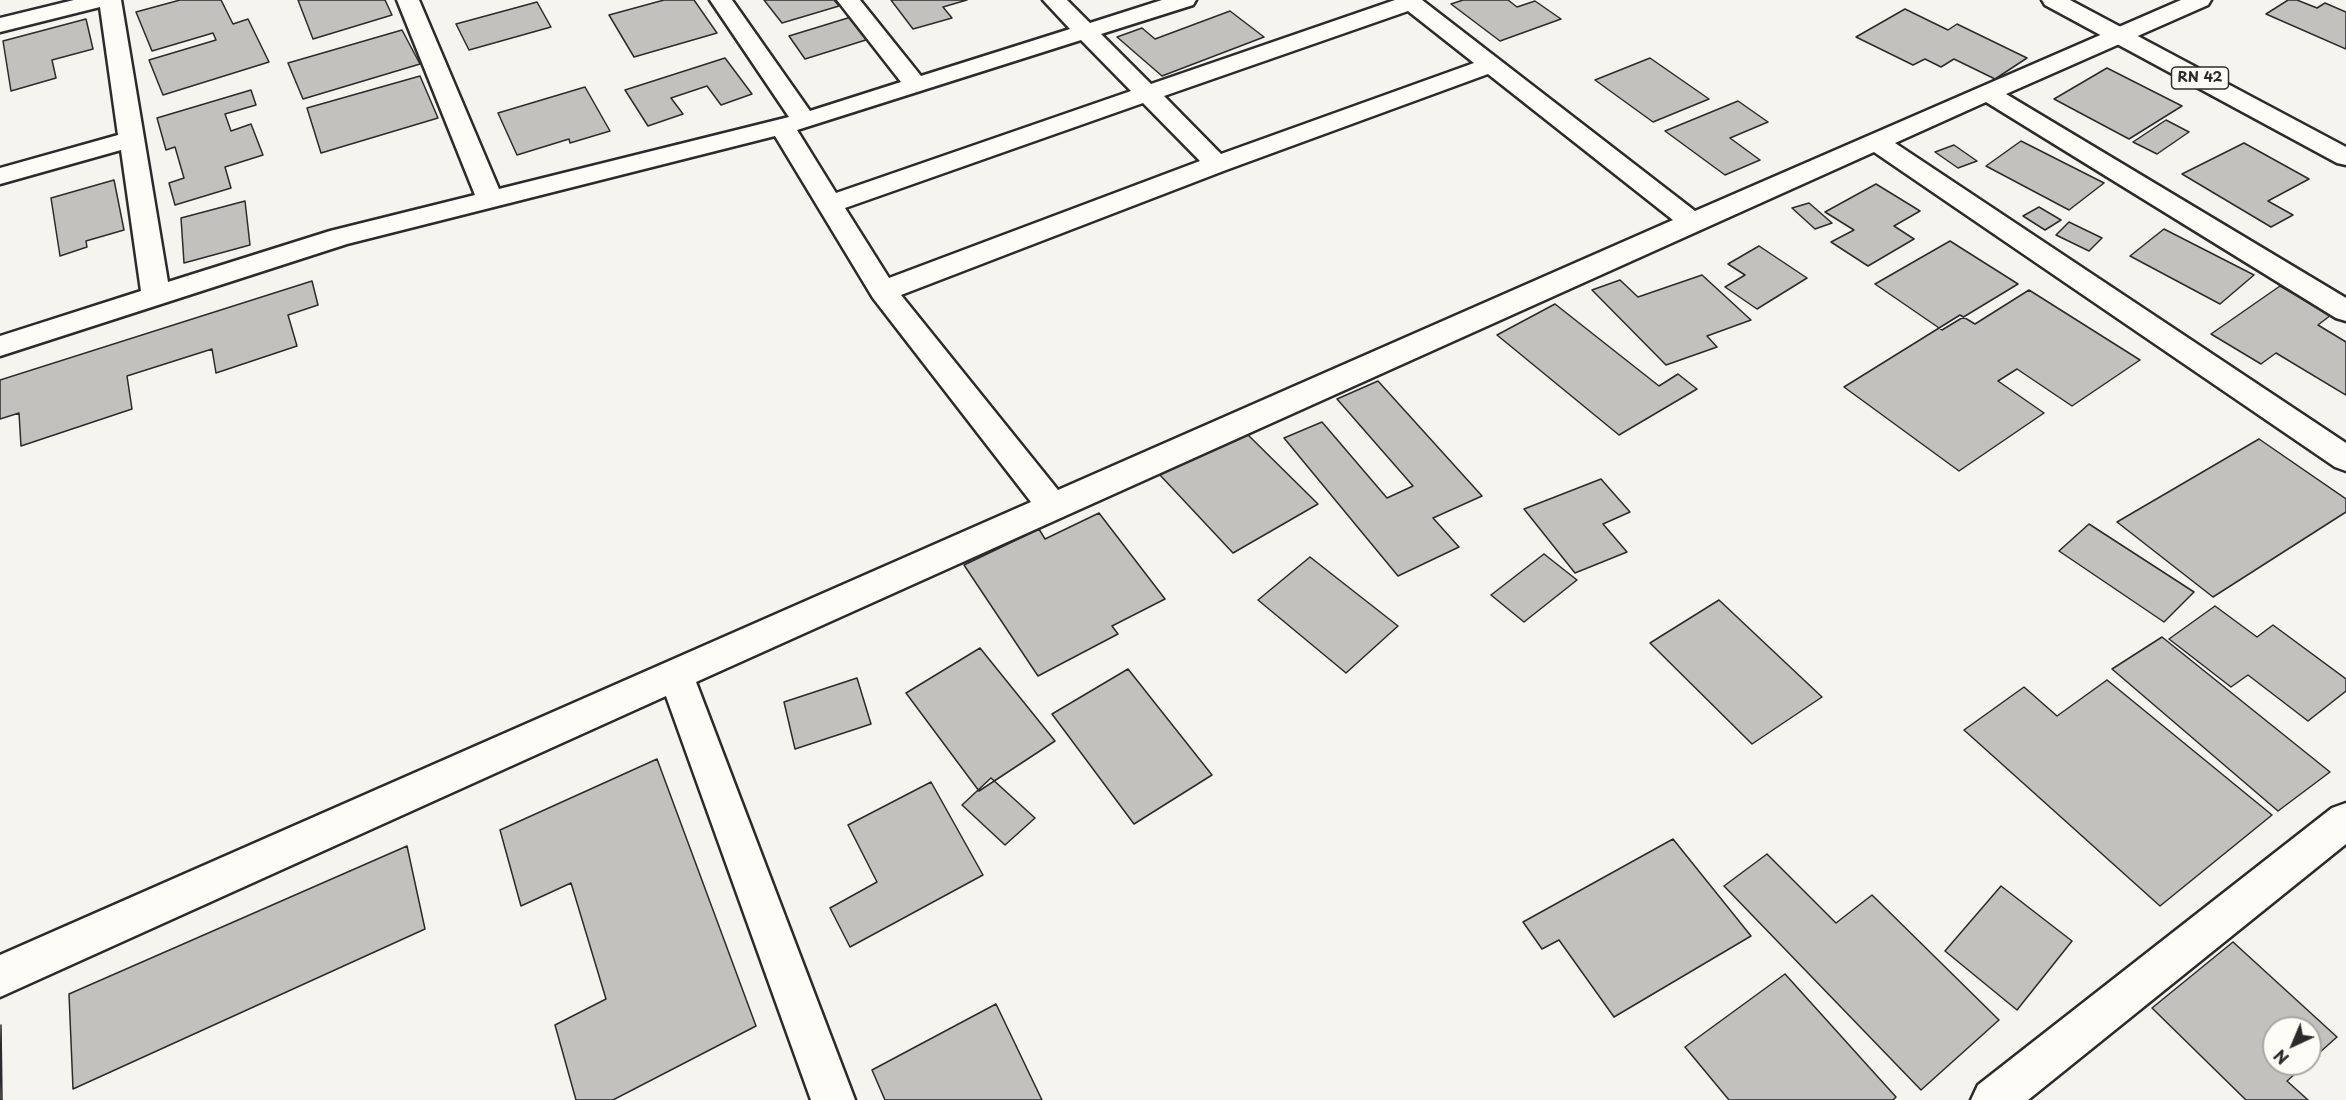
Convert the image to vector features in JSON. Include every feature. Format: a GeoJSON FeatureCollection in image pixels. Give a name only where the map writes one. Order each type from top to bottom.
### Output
{"type":"FeatureCollection","features":[{"type":"Feature","properties":{"kind":"street"},"geometry":{"type":"LineString","coordinates":[[0,25],[100,0]]}},
{"type":"Feature","properties":{"kind":"street"},"geometry":{"type":"LineString","coordinates":[[110,0],[156,296]]}},
{"type":"Feature","properties":{"kind":"street"},"geometry":{"type":"LineString","coordinates":[[408,0],[490,200]]}},
{"type":"Feature","properties":{"kind":"street"},"geometry":{"type":"LineString","coordinates":[[721,0],[793,124],[830,204],[883,291],[1053,507]]}},
{"type":"Feature","properties":{"kind":"street"},"geometry":{"type":"LineString","coordinates":[[848,0],[916,86]]}},
{"type":"Feature","properties":{"kind":"street"},"geometry":{"type":"LineString","coordinates":[[1054,0],[1217,164]]}},
{"type":"Feature","properties":{"kind":"street"},"geometry":{"type":"LineString","coordinates":[[0,346],[340,237],[793,124],[1185,0]]}},
{"type":"Feature","properties":{"kind":"street","name":"RN 42"},"geometry":{"type":"LineString","coordinates":[[2053,0],[2344,154]]}},
{"type":"Feature","properties":{"kind":"street"},"geometry":{"type":"LineString","coordinates":[[0,976],[1692,222],[2200,0]]}},
{"type":"Feature","properties":{"kind":"street"},"geometry":{"type":"LineString","coordinates":[[830,204],[1409,1],[1692,222]]}},
{"type":"Feature","properties":{"kind":"street"},"geometry":{"type":"LineString","coordinates":[[883,291],[1217,164],[1491,65]]}},
{"type":"Feature","properties":{"kind":"street"},"geometry":{"type":"LineString","coordinates":[[1988,93],[2346,311]]}},
{"type":"Feature","properties":{"kind":"street"},"geometry":{"type":"LineString","coordinates":[[0,176],[132,139]]}},
{"type":"Feature","properties":{"kind":"street"},"geometry":{"type":"LineString","coordinates":[[1876,142],[2346,459]]}},
{"type":"Feature","properties":{"kind":"street"},"geometry":{"type":"LineString","coordinates":[[676,675],[833,1100]]}},
{"type":"Feature","properties":{"kind":"street"},"geometry":{"type":"LineString","coordinates":[[1993,1100],[2346,821]]}},
{"type":"Feature","properties":{"kind":"building"},"geometry":{"type":"Polygon","coordinates":[[[180,0],[221,0],[233,24],[248,19],[269,62],[163,95],[149,60],[216,40],[213,33],[152,51],[136,12],[180,0]]]}},
{"type":"Feature","properties":{"kind":"building"},"geometry":{"type":"Polygon","coordinates":[[[298,0],[385,0],[392,15],[313,39],[298,0]]]}},
{"type":"Feature","properties":{"kind":"building"},"geometry":{"type":"Polygon","coordinates":[[[664,0],[694,0],[717,33],[634,57],[609,15],[664,0]]]}},
{"type":"Feature","properties":{"kind":"building"},"geometry":{"type":"Polygon","coordinates":[[[764,0],[834,0],[839,6],[782,23],[764,0]]]}},
{"type":"Feature","properties":{"kind":"building"},"geometry":{"type":"Polygon","coordinates":[[[891,0],[967,0],[943,7],[952,18],[913,29],[891,0]]]}},
{"type":"Feature","properties":{"kind":"building"},"geometry":{"type":"Polygon","coordinates":[[[1463,0],[1508,0],[1517,7],[1535,1],[1561,19],[1500,41],[1451,4],[1463,0]]]}},
{"type":"Feature","properties":{"kind":"building"},"geometry":{"type":"Polygon","coordinates":[[[2288,0],[2297,0],[2317,8],[2325,3],[2346,12],[2346,49],[2266,14],[2288,0]]]}},
{"type":"Feature","properties":{"kind":"building"},"geometry":{"type":"Polygon","coordinates":[[[537,2],[551,27],[469,50],[456,24],[537,2]]]}},
{"type":"Feature","properties":{"kind":"building"},"geometry":{"type":"Polygon","coordinates":[[[1905,9],[1948,30],[1957,24],[2027,58],[1995,79],[1954,59],[1941,67],[1925,59],[1913,65],[1856,37],[1905,9]]]}},
{"type":"Feature","properties":{"kind":"building"},"geometry":{"type":"Polygon","coordinates":[[[1230,11],[1264,37],[1162,76],[1117,37],[1142,28],[1155,39],[1230,11]]]}},
{"type":"Feature","properties":{"kind":"building"},"geometry":{"type":"Polygon","coordinates":[[[851,17],[869,39],[805,59],[789,36],[851,17]]]}},
{"type":"Feature","properties":{"kind":"building"},"geometry":{"type":"Polygon","coordinates":[[[86,19],[93,49],[52,60],[56,78],[11,91],[3,41],[86,19]]]}},
{"type":"Feature","properties":{"kind":"building"},"geometry":{"type":"Polygon","coordinates":[[[402,30],[420,64],[303,99],[288,63],[402,30]]]}},
{"type":"Feature","properties":{"kind":"building"},"geometry":{"type":"Polygon","coordinates":[[[725,58],[752,94],[721,105],[707,86],[671,98],[683,114],[648,126],[625,90],[725,58]]]}},
{"type":"Feature","properties":{"kind":"building"},"geometry":{"type":"Polygon","coordinates":[[[1650,58],[1709,99],[1653,122],[1595,80],[1650,58]]]}},
{"type":"Feature","properties":{"kind":"building"},"geometry":{"type":"Polygon","coordinates":[[[2107,68],[2182,106],[2129,139],[2054,99],[2107,68]]]}},
{"type":"Feature","properties":{"kind":"building"},"geometry":{"type":"Polygon","coordinates":[[[420,76],[438,118],[321,153],[307,108],[420,76]]]}},
{"type":"Feature","properties":{"kind":"building"},"geometry":{"type":"Polygon","coordinates":[[[585,87],[610,131],[570,143],[569,139],[517,155],[498,113],[585,87]]]}},
{"type":"Feature","properties":{"kind":"building"},"geometry":{"type":"Polygon","coordinates":[[[251,90],[256,105],[225,114],[231,131],[251,124],[263,155],[225,167],[231,188],[175,205],[169,183],[184,178],[175,147],[166,150],[157,118],[251,90]]]}},
{"type":"Feature","properties":{"kind":"building"},"geometry":{"type":"Polygon","coordinates":[[[1738,101],[1768,122],[1730,138],[1760,160],[1725,175],[1665,131],[1738,101]]]}},
{"type":"Feature","properties":{"kind":"building"},"geometry":{"type":"Polygon","coordinates":[[[2166,120],[2189,132],[2157,154],[2133,142],[2166,120]]]}},
{"type":"Feature","properties":{"kind":"building"},"geometry":{"type":"Polygon","coordinates":[[[2021,141],[2104,183],[2069,210],[1986,166],[2021,141]]]}},
{"type":"Feature","properties":{"kind":"building"},"geometry":{"type":"Polygon","coordinates":[[[2244,143],[2309,179],[2268,201],[2293,215],[2271,227],[2182,174],[2244,143]]]}},
{"type":"Feature","properties":{"kind":"building"},"geometry":{"type":"Polygon","coordinates":[[[1954,145],[1977,161],[1958,168],[1935,152],[1954,145]]]}},
{"type":"Feature","properties":{"kind":"building"},"geometry":{"type":"Polygon","coordinates":[[[114,180],[124,230],[86,241],[87,247],[60,256],[51,198],[114,180]]]}},
{"type":"Feature","properties":{"kind":"building"},"geometry":{"type":"Polygon","coordinates":[[[1876,184],[1920,211],[1894,226],[1914,239],[1868,266],[1831,242],[1854,230],[1825,212],[1876,184]]]}},
{"type":"Feature","properties":{"kind":"building"},"geometry":{"type":"Polygon","coordinates":[[[245,201],[250,245],[184,263],[181,218],[245,201]]]}},
{"type":"Feature","properties":{"kind":"building"},"geometry":{"type":"Polygon","coordinates":[[[1809,203],[1832,223],[1815,229],[1792,208],[1809,203]]]}},
{"type":"Feature","properties":{"kind":"building"},"geometry":{"type":"Polygon","coordinates":[[[2039,207],[2061,220],[2045,230],[2023,216],[2039,207]]]}},
{"type":"Feature","properties":{"kind":"building"},"geometry":{"type":"Polygon","coordinates":[[[2069,222],[2102,238],[2089,251],[2056,235],[2069,222]]]}},
{"type":"Feature","properties":{"kind":"building"},"geometry":{"type":"Polygon","coordinates":[[[2164,229],[2254,275],[2220,304],[2130,256],[2164,229]]]}},
{"type":"Feature","properties":{"kind":"building"},"geometry":{"type":"Polygon","coordinates":[[[1950,241],[2018,284],[1942,330],[1875,284],[1950,241]]]}},
{"type":"Feature","properties":{"kind":"building"},"geometry":{"type":"Polygon","coordinates":[[[1759,246],[1807,278],[1757,309],[1725,287],[1745,275],[1728,264],[1759,246]]]}},
{"type":"Feature","properties":{"kind":"building"},"geometry":{"type":"Polygon","coordinates":[[[1702,275],[1751,320],[1707,336],[1717,347],[1666,365],[1592,290],[1620,280],[1638,297],[1702,275]]]}},
{"type":"Feature","properties":{"kind":"building"},"geometry":{"type":"Polygon","coordinates":[[[312,281],[318,305],[288,315],[297,346],[216,373],[212,349],[127,376],[132,409],[21,446],[19,413],[0,419],[0,380],[312,281]]]}},
{"type":"Feature","properties":{"kind":"building"},"geometry":{"type":"Polygon","coordinates":[[[2280,286],[2331,315],[2318,325],[2346,342],[2346,395],[2276,353],[2261,364],[2211,334],[2280,286]]]}},
{"type":"Feature","properties":{"kind":"building"},"geometry":{"type":"Polygon","coordinates":[[[2029,290],[2140,360],[2072,406],[2017,369],[1998,381],[2044,413],[1959,471],[1844,387],[1960,315],[1975,324],[2029,290]]]}},
{"type":"Feature","properties":{"kind":"building"},"geometry":{"type":"Polygon","coordinates":[[[1555,304],[1659,386],[1678,374],[1697,389],[1619,435],[1497,335],[1555,304]]]}},
{"type":"Feature","properties":{"kind":"building"},"geometry":{"type":"Polygon","coordinates":[[[1378,381],[1482,496],[1433,518],[1459,547],[1398,576],[1284,438],[1322,422],[1387,498],[1413,486],[1337,399],[1378,381]]]}},
{"type":"Feature","properties":{"kind":"building"},"geometry":{"type":"Polygon","coordinates":[[[1242,429],[1318,504],[1233,553],[1159,474],[1242,429]]]}},
{"type":"Feature","properties":{"kind":"building"},"geometry":{"type":"Polygon","coordinates":[[[2259,439],[2346,499],[2346,512],[2213,597],[2117,522],[2259,439]]]}},
{"type":"Feature","properties":{"kind":"building"},"geometry":{"type":"Polygon","coordinates":[[[1601,479],[1630,512],[1603,524],[1627,552],[1575,573],[1524,509],[1601,479]]]}},
{"type":"Feature","properties":{"kind":"building"},"geometry":{"type":"Polygon","coordinates":[[[1099,513],[1165,599],[1112,626],[1118,634],[1038,676],[964,565],[1039,529],[1045,539],[1099,513]]]}},
{"type":"Feature","properties":{"kind":"building"},"geometry":{"type":"Polygon","coordinates":[[[2089,524],[2194,592],[2164,622],[2059,551],[2089,524]]]}},
{"type":"Feature","properties":{"kind":"building"},"geometry":{"type":"Polygon","coordinates":[[[1544,554],[1577,580],[1524,622],[1491,595],[1544,554]]]}},
{"type":"Feature","properties":{"kind":"building"},"geometry":{"type":"Polygon","coordinates":[[[1310,557],[1398,626],[1346,673],[1258,600],[1310,557]]]}},
{"type":"Feature","properties":{"kind":"building"},"geometry":{"type":"Polygon","coordinates":[[[1719,600],[1822,697],[1752,744],[1650,643],[1719,600]]]}},
{"type":"Feature","properties":{"kind":"building"},"geometry":{"type":"Polygon","coordinates":[[[2215,606],[2257,637],[2273,625],[2346,679],[2346,691],[2308,721],[2248,675],[2231,687],[2169,639],[2215,606]]]}},
{"type":"Feature","properties":{"kind":"building"},"geometry":{"type":"Polygon","coordinates":[[[2162,637],[2330,772],[2278,811],[2112,669],[2162,637]]]}},
{"type":"Feature","properties":{"kind":"building"},"geometry":{"type":"Polygon","coordinates":[[[980,648],[1055,741],[979,791],[906,693],[980,648]]]}},
{"type":"Feature","properties":{"kind":"building"},"geometry":{"type":"Polygon","coordinates":[[[1128,669],[1212,775],[1134,824],[1052,714],[1128,669]]]}},
{"type":"Feature","properties":{"kind":"building"},"geometry":{"type":"Polygon","coordinates":[[[857,678],[871,724],[795,749],[784,702],[857,678]]]}},
{"type":"Feature","properties":{"kind":"building"},"geometry":{"type":"Polygon","coordinates":[[[2107,680],[2272,815],[2160,906],[1964,730],[2024,687],[2057,716],[2107,680]]]}},
{"type":"Feature","properties":{"kind":"building"},"geometry":{"type":"Polygon","coordinates":[[[657,759],[756,1026],[613,1100],[576,1100],[555,1025],[606,999],[571,883],[521,906],[500,830],[657,759]]]}},
{"type":"Feature","properties":{"kind":"building"},"geometry":{"type":"Polygon","coordinates":[[[991,778],[1035,818],[1005,845],[962,805],[991,778]]]}},
{"type":"Feature","properties":{"kind":"building"},"geometry":{"type":"Polygon","coordinates":[[[931,782],[983,875],[850,947],[830,908],[877,882],[848,825],[931,782]]]}},
{"type":"Feature","properties":{"kind":"building"},"geometry":{"type":"Polygon","coordinates":[[[1673,839],[1751,936],[1614,1017],[1559,940],[1542,949],[1523,922],[1673,839]]]}},
{"type":"Feature","properties":{"kind":"building"},"geometry":{"type":"Polygon","coordinates":[[[407,846],[425,929],[73,1089],[69,994],[407,846]]]}},
{"type":"Feature","properties":{"kind":"building"},"geometry":{"type":"Polygon","coordinates":[[[1767,854],[1836,923],[1872,895],[1999,1020],[1921,1090],[1724,886],[1767,854]]]}},
{"type":"Feature","properties":{"kind":"building"},"geometry":{"type":"Polygon","coordinates":[[[2001,886],[2072,941],[2017,1010],[1945,951],[2001,886]]]}},
{"type":"Feature","properties":{"kind":"building"},"geometry":{"type":"Polygon","coordinates":[[[2233,942],[2314,1016],[2262,1016],[2262,1076],[2293,1076],[2287,1081],[2308,1100],[2246,1100],[2152,1008],[2233,942]]]}},
{"type":"Feature","properties":{"kind":"building"},"geometry":{"type":"Polygon","coordinates":[[[1785,974],[1896,1097],[1893,1100],[1729,1100],[1685,1047],[1785,974]]]}},
{"type":"Feature","properties":{"kind":"building"},"geometry":{"type":"Polygon","coordinates":[[[996,1004],[1042,1100],[885,1100],[872,1070],[996,1004]]]}},
{"type":"Feature","properties":{"kind":"building"},"geometry":{"type":"Polygon","coordinates":[[[2322,1023],[2337,1037],[2322,1050],[2322,1023]]]}},
{"type":"Feature","properties":{"kind":"building"},"geometry":{"type":"Polygon","coordinates":[[[1,1025],[2,1100],[0,1100],[1,1025]]]}}]}
